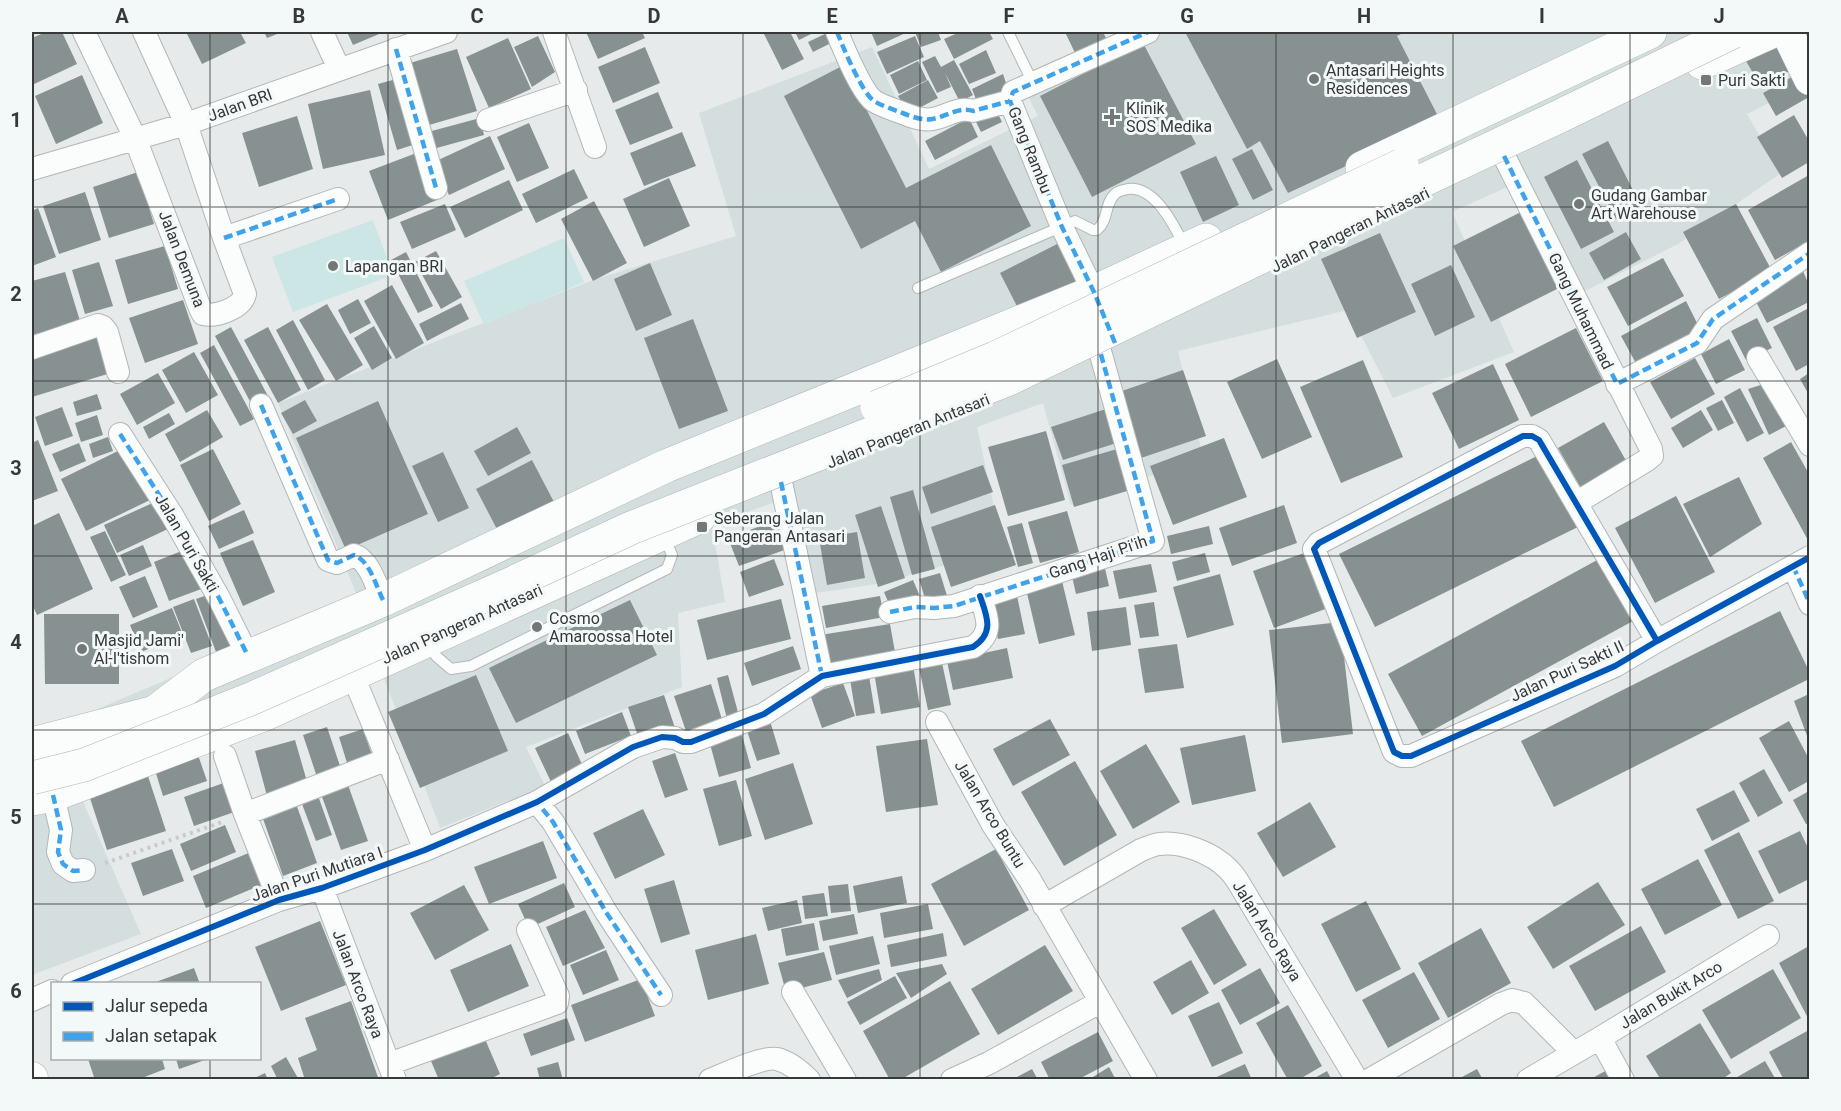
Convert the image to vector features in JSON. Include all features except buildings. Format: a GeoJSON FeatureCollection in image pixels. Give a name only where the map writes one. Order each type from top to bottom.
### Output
{"type":"FeatureCollection","features":[{"type":"Feature","properties":{"kind":"main road"},"geometry":{"type":"LineString","coordinates":[[155,712],[204,675],[383,600],[666,466],[1094,292],[1650,32]]}},
{"type":"Feature","properties":{"kind":"main road"},"geometry":{"type":"LineString","coordinates":[[32,744],[207,698],[502,568],[651,497],[995,358],[1289,218],[1690,32]]}},
{"type":"Feature","properties":{"kind":"main road"},"geometry":{"type":"LineString","coordinates":[[39,791],[84,765],[254,698],[631,528],[1009,379],[1733,32]]}},
{"type":"Feature","properties":{"kind":"main road","name":"Jalan Pangeran Antasari"},"geometry":{"type":"LineString","coordinates":[[39,791],[263,715],[729,503],[1020,387],[1512,152],[1771,32]]}},
{"type":"Feature","properties":{"kind":"main road"},"geometry":{"type":"LineString","coordinates":[[1499,104],[1512,152]]}},
{"type":"Feature","properties":{"kind":"street","name":"Jalan Demuna"},"geometry":{"type":"LineString","coordinates":[[84,32],[135,138],[203,314],[208,315],[232,309],[242,302],[245,294],[186,124],[144,32]]}},
{"type":"Feature","properties":{"kind":"street"},"geometry":{"type":"LineString","coordinates":[[322,32],[339,69]]}},
{"type":"Feature","properties":{"kind":"street","name":"Jalan BRI"},"geometry":{"type":"LineString","coordinates":[[32,169],[186,124],[446,32]]}},
{"type":"Feature","properties":{"kind":"street"},"geometry":{"type":"LineString","coordinates":[[554,32],[595,147]]}},
{"type":"Feature","properties":{"kind":"street"},"geometry":{"type":"LineString","coordinates":[[837,32],[869,97],[876,103],[912,117],[932,119],[958,111],[967,109],[973,111],[1010,101]]}},
{"type":"Feature","properties":{"kind":"street","name":"Gang Rambu"},"geometry":{"type":"LineString","coordinates":[[1107,347],[1094,292],[1062,227],[1010,101],[1013,92],[1033,82],[1148,32]]}},
{"type":"Feature","properties":{"kind":"street"},"geometry":{"type":"LineString","coordinates":[[1787,32],[1809,79]]}},
{"type":"Feature","properties":{"kind":"street"},"geometry":{"type":"LineString","coordinates":[[396,49],[436,188]]}},
{"type":"Feature","properties":{"kind":"street"},"geometry":{"type":"LineString","coordinates":[[488,120],[576,90]]}},
{"type":"Feature","properties":{"kind":"street","name":"Gang Muhammad"},"geometry":{"type":"LineString","coordinates":[[1512,152],[1617,384],[1697,343],[1713,319],[1809,253]]}},
{"type":"Feature","properties":{"kind":"street"},"geometry":{"type":"LineString","coordinates":[[224,238],[338,198]]}},
{"type":"Feature","properties":{"kind":"street"},"geometry":{"type":"LineString","coordinates":[[32,348],[98,325],[106,332],[118,372]]}},
{"type":"Feature","properties":{"kind":"street","name":"Gang Haji Pi'ih"},"geometry":{"type":"LineString","coordinates":[[890,612],[915,607],[954,606],[1153,541],[1107,347]]}},
{"type":"Feature","properties":{"kind":"street"},"geometry":{"type":"LineString","coordinates":[[1758,358],[1809,444]]}},
{"type":"Feature","properties":{"kind":"street"},"geometry":{"type":"LineString","coordinates":[[1617,384],[1647,441],[1652,456],[1576,503],[1657,641]]}},
{"type":"Feature","properties":{"kind":"street"},"geometry":{"type":"LineString","coordinates":[[261,405],[328,560],[337,563],[354,555],[361,558],[367,565],[383,600]]}},
{"type":"Feature","properties":{"kind":"street","name":"Jalan Puri Sakti"},"geometry":{"type":"LineString","coordinates":[[120,434],[172,515],[219,598],[248,656]]}},
{"type":"Feature","properties":{"kind":"street","name":"Jalan Puri Sakti II"},"geometry":{"type":"LineString","coordinates":[[1576,503],[1539,440],[1532,436],[1524,436],[1316,546],[1314,549],[1394,752],[1402,756],[1411,756],[1615,666],[1801,562]]}},
{"type":"Feature","properties":{"kind":"street"},"geometry":{"type":"LineString","coordinates":[[781,482],[822,676],[973,648],[987,631],[987,618],[980,596]]}},
{"type":"Feature","properties":{"kind":"street"},"geometry":{"type":"LineString","coordinates":[[1801,562],[1809,603]]}},
{"type":"Feature","properties":{"kind":"street","name":"Jalan Puri Mutiara I"},"geometry":{"type":"LineString","coordinates":[[77,982],[279,900],[322,888],[425,850],[537,802],[633,747],[662,737],[691,742],[764,714],[822,676]]}},
{"type":"Feature","properties":{"kind":"street"},"geometry":{"type":"LineString","coordinates":[[356,683],[425,850]]}},
{"type":"Feature","properties":{"kind":"street","name":"Jalan Arco Buntu"},"geometry":{"type":"LineString","coordinates":[[937,722],[993,825],[1030,880],[1044,906]]}},
{"type":"Feature","properties":{"kind":"street"},"geometry":{"type":"LineString","coordinates":[[225,756],[279,900]]}},
{"type":"Feature","properties":{"kind":"street"},"geometry":{"type":"LineString","coordinates":[[246,814],[388,759]]}},
{"type":"Feature","properties":{"kind":"street"},"geometry":{"type":"LineString","coordinates":[[39,791],[61,830],[58,852],[63,864],[73,871],[84,870]]}},
{"type":"Feature","properties":{"kind":"street"},"geometry":{"type":"LineString","coordinates":[[537,802],[553,822],[606,912],[662,995]]}},
{"type":"Feature","properties":{"kind":"street","name":"Jalan Arco Raya"},"geometry":{"type":"LineString","coordinates":[[1044,906],[1141,850],[1158,844],[1176,844],[1208,855],[1227,868],[1240,885],[1357,1080]]}},
{"type":"Feature","properties":{"kind":"street","name":"Jalan Arco Raya"},"geometry":{"type":"LineString","coordinates":[[322,888],[392,1072]]}},
{"type":"Feature","properties":{"kind":"street"},"geometry":{"type":"LineString","coordinates":[[1044,906],[1146,1080]]}},
{"type":"Feature","properties":{"kind":"street"},"geometry":{"type":"LineString","coordinates":[[392,1072],[557,1003],[558,996],[528,930]]}},
{"type":"Feature","properties":{"kind":"street","name":"Jalan Bukit Arco"},"geometry":{"type":"LineString","coordinates":[[1528,1080],[1768,936]]}},
{"type":"Feature","properties":{"kind":"street"},"geometry":{"type":"LineString","coordinates":[[32,1000],[51,991]]}},
{"type":"Feature","properties":{"kind":"street"},"geometry":{"type":"LineString","coordinates":[[793,992],[845,1080]]}},
{"type":"Feature","properties":{"kind":"street"},"geometry":{"type":"LineString","coordinates":[[1369,1080],[1501,1004],[1512,1000],[1524,1002],[1574,1053]]}},
{"type":"Feature","properties":{"kind":"street"},"geometry":{"type":"LineString","coordinates":[[952,1080],[989,1064],[1100,1002]]}},
{"type":"Feature","properties":{"kind":"street"},"geometry":{"type":"LineString","coordinates":[[1600,1038],[1623,1080]]}},
{"type":"Feature","properties":{"kind":"street"},"geometry":{"type":"LineString","coordinates":[[710,1080],[754,1063],[776,1059],[798,1070],[809,1080]]}},
{"type":"Feature","properties":{"kind":"lane"},"geometry":{"type":"LineString","coordinates":[[1008,32],[1033,82]]}},
{"type":"Feature","properties":{"kind":"lane"},"geometry":{"type":"LineString","coordinates":[[918,288],[1075,221],[1097,230],[1105,222],[1108,205],[1114,195],[1122,190],[1135,188],[1149,194],[1158,204],[1186,249]]}},
{"type":"Feature","properties":{"kind":"path"},"geometry":{"type":"LineString","coordinates":[[84,870],[246,814]]}},
{"type":"Feature","properties":{"kind":"shaded area"},"geometry":{"type":"Polygon","coordinates":[[[1167,32],[1809,32],[1809,83],[1747,114],[1781,173],[1678,244],[1581,293],[1523,180],[1452,212],[1514,352],[1393,398],[1348,310],[1178,351],[1203,457],[1071,505],[1043,403],[977,427],[1003,549],[877,584],[796,596],[775,502],[712,525],[725,602],[678,613],[682,687],[526,747],[545,786],[440,828],[384,678],[81,797],[141,934],[32,975],[32,737],[358,598],[278,403],[596,279],[736,236],[699,113],[872,47],[929,169],[1038,116],[1025,90],[1167,32]]]}},
{"type":"Feature","properties":{"kind":"shaded area","name":"Lapangan BRI"},"geometry":{"type":"Polygon","coordinates":[[[373,220],[393,275],[293,312],[272,257],[373,220]]]}},
{"type":"Feature","properties":{"kind":"shaded area"},"geometry":{"type":"Polygon","coordinates":[[[564,238],[584,282],[484,325],[464,281],[564,238]]]}},
{"type":"Feature","properties":{"kind":"marked path"},"geometry":{"type":"LineString","coordinates":[[837,32],[864,89],[874,101],[887,107],[916,118],[928,119],[963,110],[973,111],[1010,101]]}},
{"type":"Feature","properties":{"kind":"marked path"},"geometry":{"type":"LineString","coordinates":[[1115,343],[1094,292],[1062,227],[1010,101],[1013,92],[1148,32]]}},
{"type":"Feature","properties":{"kind":"marked path"},"geometry":{"type":"LineString","coordinates":[[396,49],[436,188]]}},
{"type":"Feature","properties":{"kind":"marked path"},"geometry":{"type":"LineString","coordinates":[[1504,156],[1617,384],[1697,343],[1713,319],[1810,253]]}},
{"type":"Feature","properties":{"kind":"marked path"},"geometry":{"type":"LineString","coordinates":[[224,238],[338,199]]}},
{"type":"Feature","properties":{"kind":"marked path"},"geometry":{"type":"LineString","coordinates":[[890,612],[915,607],[954,606],[1153,541],[1100,351]]}},
{"type":"Feature","properties":{"kind":"marked path"},"geometry":{"type":"LineString","coordinates":[[261,405],[328,560],[337,563],[354,555],[360,558],[368,568],[383,600]]}},
{"type":"Feature","properties":{"kind":"marked path"},"geometry":{"type":"LineString","coordinates":[[120,434],[172,515],[219,598],[248,656]]}},
{"type":"Feature","properties":{"kind":"marked path"},"geometry":{"type":"LineString","coordinates":[[781,482],[822,676]]}},
{"type":"Feature","properties":{"kind":"marked path"},"geometry":{"type":"LineString","coordinates":[[1793,566],[1810,604]]}},
{"type":"Feature","properties":{"kind":"marked path"},"geometry":{"type":"LineString","coordinates":[[53,795],[61,830],[58,852],[63,864],[73,871],[84,870]]}},
{"type":"Feature","properties":{"kind":"marked path"},"geometry":{"type":"LineString","coordinates":[[541,800],[537,802],[553,822],[606,912],[661,995]]}},
{"type":"Feature","properties":{"kind":"cycle path"},"geometry":{"type":"LineString","coordinates":[[1657,641],[1539,440],[1532,436],[1523,436],[1319,543],[1314,549],[1394,752],[1402,756],[1411,756],[1615,666],[1810,557]]}},
{"type":"Feature","properties":{"kind":"cycle path"},"geometry":{"type":"LineString","coordinates":[[77,982],[279,900],[322,888],[425,850],[537,802],[633,747],[662,737],[691,742],[764,714],[822,676],[973,647],[980,642],[987,630],[987,617],[980,596]]}},
{"type":"Feature","properties":{"kind":"place","name":"Antasari Heights Residences"},"geometry":{"type":"Point","coordinates":[1314,79]}},
{"type":"Feature","properties":{"kind":"place","name":"Puri Sakti"},"geometry":{"type":"Point","coordinates":[1706,80]}},
{"type":"Feature","properties":{"kind":"place","name":"Klinik SOS Medika"},"geometry":{"type":"Point","coordinates":[1112,117]}},
{"type":"Feature","properties":{"kind":"place","name":"Gudang Gambar Art Warehouse"},"geometry":{"type":"Point","coordinates":[1579,204]}},
{"type":"Feature","properties":{"kind":"place","name":"Lapangan BRI"},"geometry":{"type":"Point","coordinates":[333,266]}},
{"type":"Feature","properties":{"kind":"place","name":"Seberang Jalan Pangeran Antasari"},"geometry":{"type":"Point","coordinates":[702,527]}},
{"type":"Feature","properties":{"kind":"place","name":"Cosmo Amaroossa Hotel"},"geometry":{"type":"Point","coordinates":[537,627]}},
{"type":"Feature","properties":{"kind":"place","name":"Masjid Jami' Al-I'tishom"},"geometry":{"type":"Point","coordinates":[82,649]}}]}
